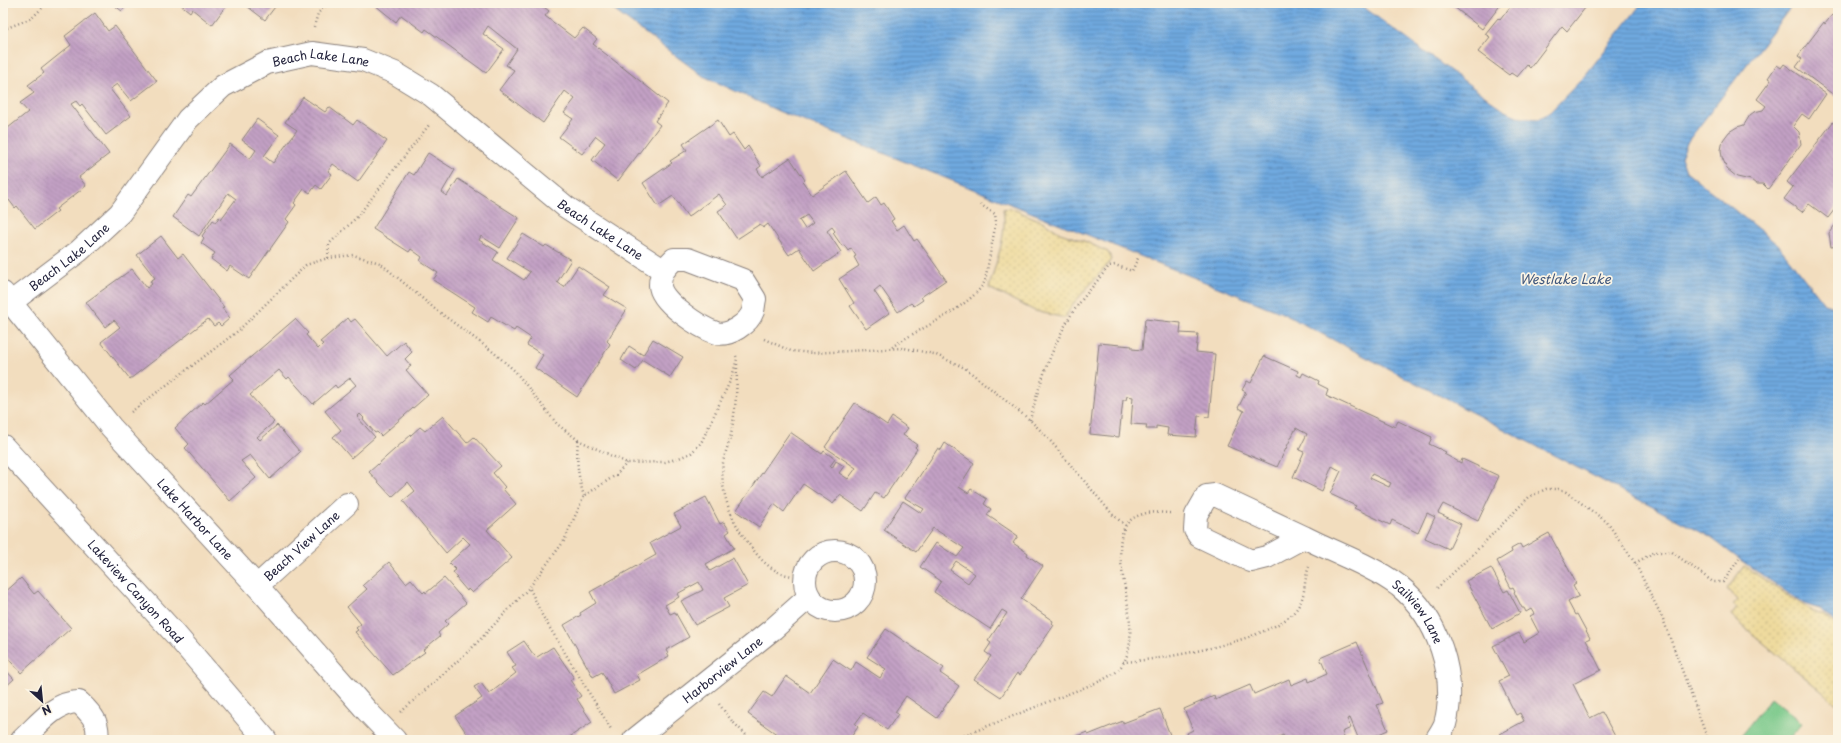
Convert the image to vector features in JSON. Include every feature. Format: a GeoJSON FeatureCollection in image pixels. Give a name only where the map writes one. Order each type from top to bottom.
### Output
{"type":"FeatureCollection","features":[{"type":"Feature","properties":{"kind":"street","name":"Beach Lake Lane"},"geometry":{"type":"LineString","coordinates":[[7,298],[79,251],[120,213],[188,119],[223,86],[267,63],[312,53],[363,60],[395,73],[431,95],[566,207],[663,270]]}},
{"type":"Feature","properties":{"kind":"street"},"geometry":{"type":"LineString","coordinates":[[674,259],[688,259],[743,280],[755,299],[753,312],[736,328],[717,333],[687,317],[662,294],[660,285],[663,270],[674,259]]}},
{"type":"Feature","properties":{"kind":"street","name":"Lake Harbor Lane"},"geometry":{"type":"LineString","coordinates":[[7,298],[111,427],[257,586],[389,734]]}},
{"type":"Feature","properties":{"kind":"street","name":"Lakeview Canyon Road"},"geometry":{"type":"LineString","coordinates":[[3,446],[176,635],[266,740]]}},
{"type":"Feature","properties":{"kind":"street","name":"Sailview Lane"},"geometry":{"type":"LineString","coordinates":[[1196,515],[1207,496],[1215,495],[1377,572],[1399,587],[1417,606],[1436,632],[1447,665],[1450,696],[1444,725],[1436,740]]}},
{"type":"Feature","properties":{"kind":"street","name":"Beach View Lane"},"geometry":{"type":"LineString","coordinates":[[257,586],[347,504]]}},
{"type":"Feature","properties":{"kind":"street"},"geometry":{"type":"LineString","coordinates":[[1196,515],[1195,530],[1199,536],[1251,561],[1267,557],[1311,541]]}},
{"type":"Feature","properties":{"kind":"street","name":"Harborview Lane"},"geometry":{"type":"LineString","coordinates":[[634,740],[773,629],[807,587]]}},
{"type":"Feature","properties":{"kind":"street"},"geometry":{"type":"LineString","coordinates":[[22,740],[59,706],[70,702],[79,702],[92,716],[99,730],[97,740]]}},
{"type":"Feature","properties":{"kind":"path"},"geometry":{"type":"LineString","coordinates":[[3,34],[7,28],[32,18],[47,3]]}},
{"type":"Feature","properties":{"kind":"path"},"geometry":{"type":"LineString","coordinates":[[3,11],[7,28]]}},
{"type":"Feature","properties":{"kind":"path"},"geometry":{"type":"LineString","coordinates":[[328,258],[329,244],[357,217],[444,106]]}},
{"type":"Feature","properties":{"kind":"path"},"geometry":{"type":"LineString","coordinates":[[891,347],[955,309],[980,290],[985,281],[996,222],[996,214],[978,203]]}},
{"type":"Feature","properties":{"kind":"path"},"geometry":{"type":"LineString","coordinates":[[111,427],[238,331],[306,265],[328,258],[353,255],[380,263],[435,309],[492,351],[515,371],[557,424],[578,440],[627,462],[664,462],[691,453],[701,443],[712,422],[732,377],[737,359]]}},
{"type":"Feature","properties":{"kind":"path"},"geometry":{"type":"LineString","coordinates":[[1030,420],[1035,399],[1057,344],[1072,314],[1109,266],[1115,265],[1132,271],[1140,256]]}},
{"type":"Feature","properties":{"kind":"path"},"geometry":{"type":"LineString","coordinates":[[807,587],[763,562],[746,541],[731,516],[723,482],[723,463],[732,430],[736,399],[736,328],[791,351],[813,353],[891,347],[904,348],[934,354],[965,368],[1048,436],[1113,515],[1125,525]]}},
{"type":"Feature","properties":{"kind":"path"},"geometry":{"type":"LineString","coordinates":[[578,440],[576,459],[578,477],[584,496]]}},
{"type":"Feature","properties":{"kind":"path"},"geometry":{"type":"LineString","coordinates":[[389,734],[530,588],[564,541],[584,496],[616,475],[627,462]]}},
{"type":"Feature","properties":{"kind":"path"},"geometry":{"type":"LineString","coordinates":[[1417,606],[1473,554],[1529,497],[1546,489],[1558,489],[1566,492],[1607,522],[1635,563],[1663,619],[1708,740]]}},
{"type":"Feature","properties":{"kind":"path"},"geometry":{"type":"LineString","coordinates":[[953,740],[1103,680],[1116,672],[1129,649],[1131,635],[1130,615],[1120,561],[1120,547],[1125,525],[1142,514],[1151,512],[1196,515]]}},
{"type":"Feature","properties":{"kind":"path"},"geometry":{"type":"LineString","coordinates":[[1123,662],[1153,660],[1188,653],[1265,631],[1284,622],[1294,612],[1304,595],[1311,541]]}},
{"type":"Feature","properties":{"kind":"path"},"geometry":{"type":"LineString","coordinates":[[1635,563],[1656,552],[1672,552],[1713,582],[1723,582],[1738,559]]}},
{"type":"Feature","properties":{"kind":"path"},"geometry":{"type":"LineString","coordinates":[[530,588],[542,615],[614,733]]}},
{"type":"Feature","properties":{"kind":"path"},"geometry":{"type":"LineString","coordinates":[[704,685],[732,721],[751,740]]}},
{"type":"Feature","properties":{"kind":"sand"},"geometry":{"type":"Polygon","coordinates":[[[1010,208],[1044,222],[1060,233],[1084,241],[1108,252],[1112,260],[1072,305],[1065,318],[1035,311],[989,288],[1004,229],[1003,209],[1010,208]]]}},
{"type":"Feature","properties":{"kind":"sand"},"geometry":{"type":"Polygon","coordinates":[[[1744,566],[1810,610],[1824,615],[1838,626],[1838,705],[1731,616],[1737,608],[1733,605],[1737,600],[1727,589],[1744,566]]]}},
{"type":"Feature","properties":{"kind":"green space"},"geometry":{"type":"Polygon","coordinates":[[[1771,698],[1802,723],[1788,740],[1737,740],[1771,698]]]}},
{"type":"Feature","properties":{"kind":"water","name":"Westlake Lake"},"geometry":{"type":"Polygon","coordinates":[[[604,3],[1358,3],[1505,111],[1522,118],[1539,119],[1550,112],[1583,78],[1642,3],[1794,3],[1688,141],[1681,157],[1686,171],[1778,245],[1824,304],[1838,308],[1838,624],[1820,609],[1804,604],[1710,537],[1280,312],[778,111],[703,76],[604,3]]]}},
{"type":"Feature","properties":{"kind":"building"},"geometry":{"type":"Polygon","coordinates":[[[111,3],[128,3],[122,11],[111,3]]]}},
{"type":"Feature","properties":{"kind":"building"},"geometry":{"type":"Polygon","coordinates":[[[179,3],[228,3],[212,25],[192,9],[190,12],[179,3]]]}},
{"type":"Feature","properties":{"kind":"building"},"geometry":{"type":"Polygon","coordinates":[[[243,3],[278,3],[265,20],[243,3]]]}},
{"type":"Feature","properties":{"kind":"building"},"geometry":{"type":"Polygon","coordinates":[[[376,3],[539,3],[549,11],[545,16],[574,38],[583,28],[597,39],[593,44],[668,103],[655,121],[660,125],[618,181],[592,160],[605,143],[596,136],[582,154],[559,137],[573,119],[564,113],[575,99],[565,91],[543,123],[499,90],[514,70],[506,65],[517,49],[488,26],[483,34],[504,49],[486,73],[426,29],[424,32],[401,15],[396,22],[375,5],[376,3]]]}},
{"type":"Feature","properties":{"kind":"building"},"geometry":{"type":"Polygon","coordinates":[[[1449,3],[1502,3],[1482,29],[1449,3]]]}},
{"type":"Feature","properties":{"kind":"building"},"geometry":{"type":"Polygon","coordinates":[[[1513,3],[1589,3],[1567,31],[1562,26],[1530,68],[1527,65],[1517,77],[1511,73],[1509,75],[1478,52],[1490,37],[1485,34],[1498,18],[1500,20],[1513,3]]]}},
{"type":"Feature","properties":{"kind":"building"},"geometry":{"type":"Polygon","coordinates":[[[95,13],[108,31],[115,26],[157,81],[131,101],[117,84],[110,89],[131,116],[106,135],[82,104],[80,106],[76,101],[71,104],[109,154],[79,177],[86,186],[56,209],[58,211],[35,229],[17,206],[15,208],[9,200],[6,202],[3,199],[3,132],[28,112],[20,103],[34,93],[28,85],[44,73],[41,69],[71,45],[65,36],[95,13]]]}},
{"type":"Feature","properties":{"kind":"building"},"geometry":{"type":"Polygon","coordinates":[[[1832,15],[1838,19],[1838,92],[1835,96],[1796,67],[1802,59],[1798,56],[1824,22],[1825,24],[1832,15]]]}},
{"type":"Feature","properties":{"kind":"building"},"geometry":{"type":"Polygon","coordinates":[[[1784,64],[1826,94],[1809,119],[1802,114],[1793,126],[1799,132],[1801,144],[1768,189],[1763,184],[1756,184],[1751,180],[1737,177],[1727,169],[1721,150],[1723,140],[1729,132],[1744,125],[1750,115],[1754,112],[1763,110],[1766,106],[1757,99],[1771,80],[1768,78],[1777,65],[1781,68],[1784,64]]]}},
{"type":"Feature","properties":{"kind":"building"},"geometry":{"type":"Polygon","coordinates":[[[303,97],[325,112],[329,107],[353,125],[357,120],[387,141],[358,182],[333,164],[328,171],[332,174],[321,189],[316,185],[310,193],[304,189],[294,203],[296,205],[286,219],[289,222],[249,279],[230,266],[227,271],[211,259],[215,253],[201,243],[204,238],[202,236],[213,220],[216,222],[219,217],[221,219],[236,199],[228,193],[199,236],[173,217],[188,195],[191,197],[230,144],[250,159],[256,150],[242,140],[257,119],[279,135],[264,156],[273,163],[297,130],[285,122],[303,97]]]}},
{"type":"Feature","properties":{"kind":"building"},"geometry":{"type":"Polygon","coordinates":[[[718,120],[729,137],[733,134],[744,150],[748,146],[761,166],[757,169],[762,177],[790,158],[805,180],[803,182],[812,195],[846,171],[868,203],[876,197],[881,205],[884,203],[894,219],[891,221],[897,230],[904,225],[914,241],[917,239],[946,280],[921,297],[923,300],[914,306],[911,303],[898,312],[880,286],[874,291],[889,313],[866,329],[850,306],[854,303],[839,279],[859,266],[854,257],[856,256],[851,248],[848,251],[844,245],[842,246],[833,233],[835,231],[832,227],[827,231],[841,252],[814,271],[799,248],[789,255],[768,224],[763,228],[760,224],[737,239],[718,211],[727,205],[719,194],[688,217],[673,196],[658,206],[643,183],[672,163],[670,161],[687,150],[683,144],[718,120]],[[807,215],[799,220],[805,229],[813,223],[807,215]]]}},
{"type":"Feature","properties":{"kind":"building"},"geometry":{"type":"Polygon","coordinates":[[[1833,122],[1838,126],[1838,205],[1828,218],[1809,204],[1802,212],[1784,199],[1793,187],[1787,182],[1833,122]]]}},
{"type":"Feature","properties":{"kind":"building"},"geometry":{"type":"Polygon","coordinates":[[[428,153],[455,170],[442,192],[447,196],[458,179],[519,218],[500,248],[481,236],[479,240],[498,252],[493,260],[524,280],[530,272],[507,258],[523,234],[544,247],[546,245],[571,260],[557,282],[564,287],[578,266],[610,287],[604,295],[627,309],[607,341],[610,344],[577,397],[535,368],[543,355],[527,345],[531,338],[516,328],[514,331],[491,317],[488,322],[472,312],[475,307],[433,280],[438,273],[420,261],[422,257],[411,249],[409,252],[373,229],[409,172],[414,175],[428,153]]]}},
{"type":"Feature","properties":{"kind":"building"},"geometry":{"type":"Polygon","coordinates":[[[1838,221],[1838,246],[1831,247],[1829,233],[1838,221]]]}},
{"type":"Feature","properties":{"kind":"building"},"geometry":{"type":"Polygon","coordinates":[[[161,236],[178,258],[183,254],[224,307],[222,308],[230,318],[221,326],[218,323],[214,326],[208,319],[130,379],[101,342],[120,327],[114,320],[105,327],[86,302],[132,269],[147,288],[152,284],[150,281],[155,278],[137,255],[161,236]]]}},
{"type":"Feature","properties":{"kind":"building"},"geometry":{"type":"Polygon","coordinates":[[[348,318],[351,322],[355,319],[387,356],[404,341],[412,352],[405,359],[411,366],[406,370],[428,395],[381,436],[377,432],[375,433],[360,414],[357,417],[375,437],[351,458],[333,437],[341,430],[325,411],[356,385],[350,378],[337,388],[335,385],[313,404],[289,377],[287,379],[279,370],[250,395],[274,422],[257,437],[260,440],[277,425],[300,452],[270,479],[250,455],[241,461],[256,478],[230,501],[185,448],[189,444],[175,428],[203,402],[205,404],[234,379],[230,375],[295,319],[308,333],[306,335],[318,349],[323,344],[320,342],[348,318]]]}},
{"type":"Feature","properties":{"kind":"building"},"geometry":{"type":"Polygon","coordinates":[[[1145,319],[1181,323],[1180,333],[1198,334],[1196,352],[1215,354],[1209,417],[1198,416],[1196,437],[1167,435],[1168,428],[1156,426],[1156,429],[1146,429],[1147,425],[1131,424],[1133,397],[1127,396],[1126,400],[1123,400],[1119,437],[1090,434],[1099,343],[1132,346],[1132,349],[1142,350],[1145,319]]]}},
{"type":"Feature","properties":{"kind":"building"},"geometry":{"type":"Polygon","coordinates":[[[653,339],[683,357],[670,377],[643,360],[636,370],[621,360],[629,346],[643,355],[653,339]]]}},
{"type":"Feature","properties":{"kind":"building"},"geometry":{"type":"Polygon","coordinates":[[[1264,356],[1298,371],[1297,375],[1301,377],[1303,373],[1319,381],[1318,384],[1328,389],[1326,395],[1395,427],[1398,421],[1432,437],[1429,444],[1446,452],[1444,454],[1461,463],[1462,459],[1499,476],[1478,521],[1443,504],[1438,513],[1461,524],[1449,549],[1425,538],[1435,517],[1427,513],[1418,533],[1392,520],[1390,525],[1354,508],[1356,506],[1330,494],[1341,471],[1332,466],[1322,491],[1293,477],[1304,452],[1299,450],[1307,434],[1296,428],[1277,467],[1227,446],[1244,411],[1238,408],[1246,392],[1242,390],[1247,381],[1251,383],[1264,356]],[[1372,474],[1370,478],[1389,487],[1391,483],[1372,474]]]}},
{"type":"Feature","properties":{"kind":"building"},"geometry":{"type":"Polygon","coordinates":[[[855,403],[887,425],[892,417],[908,428],[903,435],[917,445],[915,447],[917,449],[884,498],[875,493],[863,511],[840,495],[833,504],[803,484],[784,512],[774,504],[759,527],[736,511],[790,432],[822,454],[824,451],[835,459],[830,466],[832,468],[836,461],[844,466],[839,473],[848,479],[856,468],[825,447],[855,403]]]}},
{"type":"Feature","properties":{"kind":"building"},"geometry":{"type":"Polygon","coordinates":[[[443,416],[467,443],[474,437],[501,466],[493,473],[505,487],[503,489],[516,504],[487,530],[512,558],[472,593],[468,589],[467,591],[456,578],[457,577],[453,572],[456,570],[449,563],[470,544],[463,537],[446,553],[403,501],[415,491],[408,482],[392,497],[369,472],[420,427],[425,431],[443,416]]]}},
{"type":"Feature","properties":{"kind":"building"},"geometry":{"type":"Polygon","coordinates":[[[945,443],[974,463],[959,487],[968,493],[971,489],[987,499],[984,504],[991,509],[987,515],[1018,536],[1013,543],[1043,566],[1021,599],[1053,621],[1052,623],[1054,625],[1020,675],[1017,673],[1001,697],[974,679],[991,656],[985,652],[991,643],[988,641],[1007,613],[1002,610],[990,629],[934,592],[941,581],[920,567],[936,543],[957,557],[964,548],[933,528],[916,552],[884,530],[903,501],[921,513],[924,509],[905,498],[938,448],[941,450],[945,443]],[[956,561],[950,570],[968,583],[975,574],[956,561]]]}},
{"type":"Feature","properties":{"kind":"building"},"geometry":{"type":"Polygon","coordinates":[[[706,497],[720,524],[724,522],[730,531],[726,534],[734,548],[706,564],[710,571],[733,558],[748,585],[724,598],[729,607],[695,625],[681,601],[703,590],[699,582],[677,594],[679,597],[665,605],[670,614],[675,612],[689,637],[666,650],[669,656],[637,675],[640,680],[614,694],[602,672],[593,677],[564,625],[581,615],[580,613],[596,603],[590,592],[656,555],[650,543],[681,526],[674,514],[706,497]]]}},
{"type":"Feature","properties":{"kind":"building"},"geometry":{"type":"Polygon","coordinates":[[[1549,533],[1576,583],[1573,585],[1579,596],[1568,602],[1575,615],[1577,614],[1590,638],[1586,640],[1601,670],[1573,684],[1590,718],[1602,712],[1617,740],[1504,740],[1500,734],[1524,721],[1520,713],[1516,715],[1499,681],[1509,676],[1493,646],[1519,633],[1524,642],[1539,633],[1530,616],[1534,614],[1531,609],[1526,612],[1524,608],[1522,608],[1513,587],[1511,588],[1497,561],[1512,552],[1511,549],[1520,544],[1522,548],[1549,533]]]}},
{"type":"Feature","properties":{"kind":"building"},"geometry":{"type":"Polygon","coordinates":[[[389,562],[406,583],[411,579],[423,593],[425,591],[426,593],[444,578],[466,603],[445,621],[448,624],[438,633],[440,636],[423,650],[425,652],[393,675],[355,632],[358,630],[356,628],[361,624],[347,607],[367,589],[363,585],[389,562]]]}},
{"type":"Feature","properties":{"kind":"building"},"geometry":{"type":"Polygon","coordinates":[[[1491,568],[1504,592],[1508,590],[1520,613],[1492,629],[1466,581],[1491,568]]]}},
{"type":"Feature","properties":{"kind":"building"},"geometry":{"type":"Polygon","coordinates":[[[21,578],[34,594],[38,591],[71,628],[21,673],[3,653],[3,594],[21,578]]]}},
{"type":"Feature","properties":{"kind":"building"},"geometry":{"type":"Polygon","coordinates":[[[886,629],[944,668],[940,673],[959,686],[937,718],[906,696],[895,712],[898,714],[887,730],[863,713],[855,724],[858,727],[849,740],[780,740],[777,738],[778,735],[748,714],[764,692],[772,697],[786,676],[810,693],[833,659],[851,671],[856,662],[880,678],[886,669],[867,657],[886,629]]]}},
{"type":"Feature","properties":{"kind":"building"},"geometry":{"type":"Polygon","coordinates":[[[524,641],[533,654],[537,657],[553,647],[574,678],[570,680],[581,696],[577,699],[592,722],[565,740],[471,740],[455,716],[482,698],[474,687],[481,683],[489,694],[516,673],[512,668],[516,666],[507,652],[524,641]]]}},
{"type":"Feature","properties":{"kind":"building"},"geometry":{"type":"Polygon","coordinates":[[[1357,642],[1383,703],[1377,705],[1388,730],[1365,740],[1359,740],[1350,718],[1347,719],[1351,728],[1342,732],[1345,740],[1285,740],[1283,735],[1272,740],[1190,740],[1187,733],[1193,730],[1184,709],[1214,696],[1215,700],[1250,685],[1254,694],[1289,679],[1291,685],[1308,678],[1309,682],[1327,674],[1320,658],[1357,642]]]}},
{"type":"Feature","properties":{"kind":"building"},"geometry":{"type":"Polygon","coordinates":[[[3,667],[14,679],[3,689],[3,667]]]}},
{"type":"Feature","properties":{"kind":"building"},"geometry":{"type":"Polygon","coordinates":[[[1160,709],[1172,740],[1067,740],[1087,732],[1088,735],[1123,721],[1123,723],[1160,709]]]}}]}
